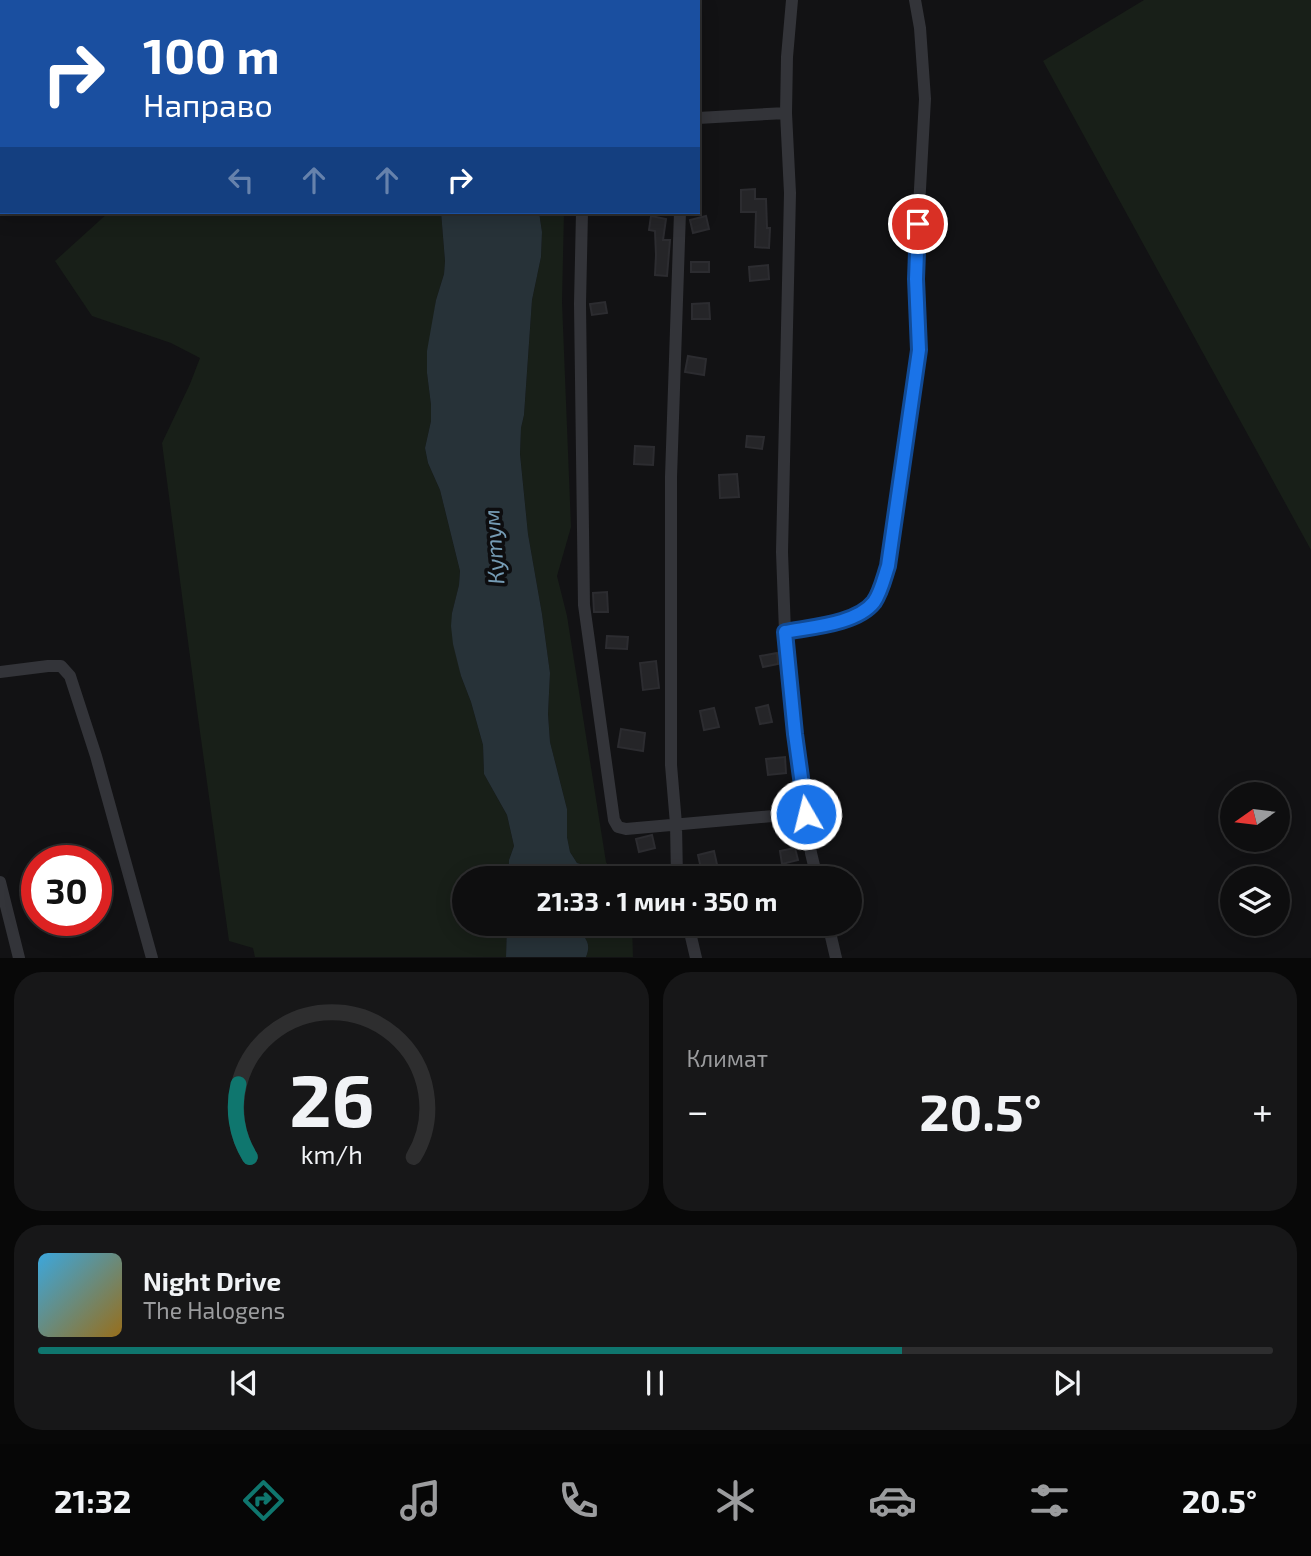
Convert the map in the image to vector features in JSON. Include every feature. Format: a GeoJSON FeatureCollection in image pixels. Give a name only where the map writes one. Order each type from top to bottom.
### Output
{"type":"FeatureCollection","features":[{"type":"Feature","properties":{"kind":"street"},"geometry":{"type":"LineString","coordinates":[[792,0],[787,57],[786,113],[790,193],[782,552],[785,632],[795,734],[814,866]]}},
{"type":"Feature","properties":{"kind":"street"},"geometry":{"type":"LineString","coordinates":[[785,632],[844,620],[861,613],[873,603],[881,589],[888,566],[919,350],[916,261],[925,99],[915,0]]}},
{"type":"Feature","properties":{"kind":"street"},"geometry":{"type":"LineString","coordinates":[[700,118],[786,113]]}},
{"type":"Feature","properties":{"kind":"street"},"geometry":{"type":"LineString","coordinates":[[582,214],[580,304],[584,605],[614,820],[618,827],[626,829],[806,814]]}},
{"type":"Feature","properties":{"kind":"street"},"geometry":{"type":"LineString","coordinates":[[677,866],[671,765],[671,477],[680,214]]}},
{"type":"Feature","properties":{"kind":"street"},"geometry":{"type":"LineString","coordinates":[[0,672],[61,666],[70,676],[96,756],[152,957]]}},
{"type":"Feature","properties":{"kind":"street"},"geometry":{"type":"LineString","coordinates":[[0,881],[19,957]]}},
{"type":"Feature","properties":{"kind":"street"},"geometry":{"type":"LineString","coordinates":[[691,936],[696,957]]}},
{"type":"Feature","properties":{"kind":"street"},"geometry":{"type":"LineString","coordinates":[[831,936],[836,957]]}},
{"type":"Feature","properties":{"kind":"shaded area"},"geometry":{"type":"Polygon","coordinates":[[[1144,0],[1311,0],[1311,550],[1043,61],[1144,0]]]}},
{"type":"Feature","properties":{"kind":"shaded area"},"geometry":{"type":"Polygon","coordinates":[[[107,214],[441,214],[445,261],[436,300],[427,373],[431,421],[425,448],[428,463],[440,490],[460,571],[452,613],[461,676],[483,745],[484,774],[507,815],[514,846],[509,866],[452,866],[452,936],[507,936],[506,957],[255,957],[253,948],[229,941],[162,443],[200,358],[171,343],[92,316],[55,261],[107,214]]]}},
{"type":"Feature","properties":{"kind":"shaded area"},"geometry":{"type":"Polygon","coordinates":[[[539,214],[564,214],[562,302],[571,527],[557,576],[567,616],[608,866],[577,863],[570,852],[567,809],[550,742],[550,673],[528,534],[520,454],[532,300],[541,257],[539,214]]]}},
{"type":"Feature","properties":{"kind":"shaded area"},"geometry":{"type":"Polygon","coordinates":[[[584,936],[632,936],[633,957],[586,957],[584,936]]]}},
{"type":"Feature","properties":{"kind":"water","name":"Кутум"},"geometry":{"type":"Polygon","coordinates":[[[441,214],[539,214],[541,257],[532,300],[520,454],[528,534],[550,673],[550,742],[567,809],[570,852],[577,863],[588,866],[509,866],[514,846],[507,815],[484,774],[483,745],[453,644],[452,613],[460,571],[440,490],[428,463],[425,448],[431,421],[427,351],[436,300],[444,274],[441,214]]]}},
{"type":"Feature","properties":{"kind":"water"},"geometry":{"type":"Polygon","coordinates":[[[507,936],[584,936],[588,946],[586,957],[506,957],[507,936]]]}},
{"type":"Feature","properties":{"kind":"building"},"geometry":{"type":"Polygon","coordinates":[[[755,189],[755,199],[766,199],[767,228],[770,228],[769,248],[755,247],[756,212],[741,212],[741,190],[755,189]]]}},
{"type":"Feature","properties":{"kind":"building"},"geometry":{"type":"Polygon","coordinates":[[[651,216],[666,219],[663,240],[670,240],[667,276],[655,275],[655,231],[649,230],[651,216]]]}},
{"type":"Feature","properties":{"kind":"building"},"geometry":{"type":"Polygon","coordinates":[[[706,216],[709,229],[693,233],[690,220],[706,216]]]}},
{"type":"Feature","properties":{"kind":"building"},"geometry":{"type":"Polygon","coordinates":[[[691,262],[709,262],[709,272],[691,272],[691,262]]]}},
{"type":"Feature","properties":{"kind":"building"},"geometry":{"type":"Polygon","coordinates":[[[768,265],[769,279],[750,281],[749,267],[768,265]]]}},
{"type":"Feature","properties":{"kind":"building"},"geometry":{"type":"Polygon","coordinates":[[[605,302],[607,313],[592,315],[590,304],[605,302]]]}},
{"type":"Feature","properties":{"kind":"building"},"geometry":{"type":"Polygon","coordinates":[[[709,303],[710,319],[692,319],[692,304],[709,303]]]}},
{"type":"Feature","properties":{"kind":"building"},"geometry":{"type":"Polygon","coordinates":[[[688,356],[706,359],[704,375],[685,372],[688,356]]]}},
{"type":"Feature","properties":{"kind":"building"},"geometry":{"type":"Polygon","coordinates":[[[747,436],[764,437],[762,449],[746,447],[747,436]]]}},
{"type":"Feature","properties":{"kind":"building"},"geometry":{"type":"Polygon","coordinates":[[[635,446],[654,447],[653,465],[634,464],[635,446]]]}},
{"type":"Feature","properties":{"kind":"building"},"geometry":{"type":"Polygon","coordinates":[[[737,474],[739,497],[720,498],[719,475],[737,474]]]}},
{"type":"Feature","properties":{"kind":"building"},"geometry":{"type":"Polygon","coordinates":[[[607,592],[608,612],[594,612],[593,593],[607,592]]]}},
{"type":"Feature","properties":{"kind":"building"},"geometry":{"type":"Polygon","coordinates":[[[607,636],[628,637],[627,649],[606,648],[607,636]]]}},
{"type":"Feature","properties":{"kind":"building"},"geometry":{"type":"Polygon","coordinates":[[[777,653],[778,664],[763,667],[760,656],[777,653]]]}},
{"type":"Feature","properties":{"kind":"building"},"geometry":{"type":"Polygon","coordinates":[[[656,661],[659,688],[643,690],[640,663],[656,661]]]}},
{"type":"Feature","properties":{"kind":"building"},"geometry":{"type":"Polygon","coordinates":[[[768,705],[772,722],[760,724],[756,708],[768,705]]]}},
{"type":"Feature","properties":{"kind":"building"},"geometry":{"type":"Polygon","coordinates":[[[714,708],[719,727],[704,730],[700,711],[714,708]]]}},
{"type":"Feature","properties":{"kind":"building"},"geometry":{"type":"Polygon","coordinates":[[[621,729],[645,733],[643,751],[618,747],[621,729]]]}},
{"type":"Feature","properties":{"kind":"building"},"geometry":{"type":"Polygon","coordinates":[[[785,757],[786,773],[768,775],[766,759],[785,757]]]}},
{"type":"Feature","properties":{"kind":"building"},"geometry":{"type":"Polygon","coordinates":[[[652,835],[655,848],[639,852],[636,839],[652,835]]]}},
{"type":"Feature","properties":{"kind":"building"},"geometry":{"type":"Polygon","coordinates":[[[795,848],[798,860],[782,864],[780,851],[795,848]]]}},
{"type":"Feature","properties":{"kind":"building"},"geometry":{"type":"Polygon","coordinates":[[[714,851],[717,866],[700,866],[698,855],[714,851]]]}},
{"type":"Feature","properties":{"kind":"route"},"geometry":{"type":"LineString","coordinates":[[806,814],[785,632],[844,620],[861,613],[873,603],[881,589],[888,566],[919,350],[916,279],[918,224]]}}]}
